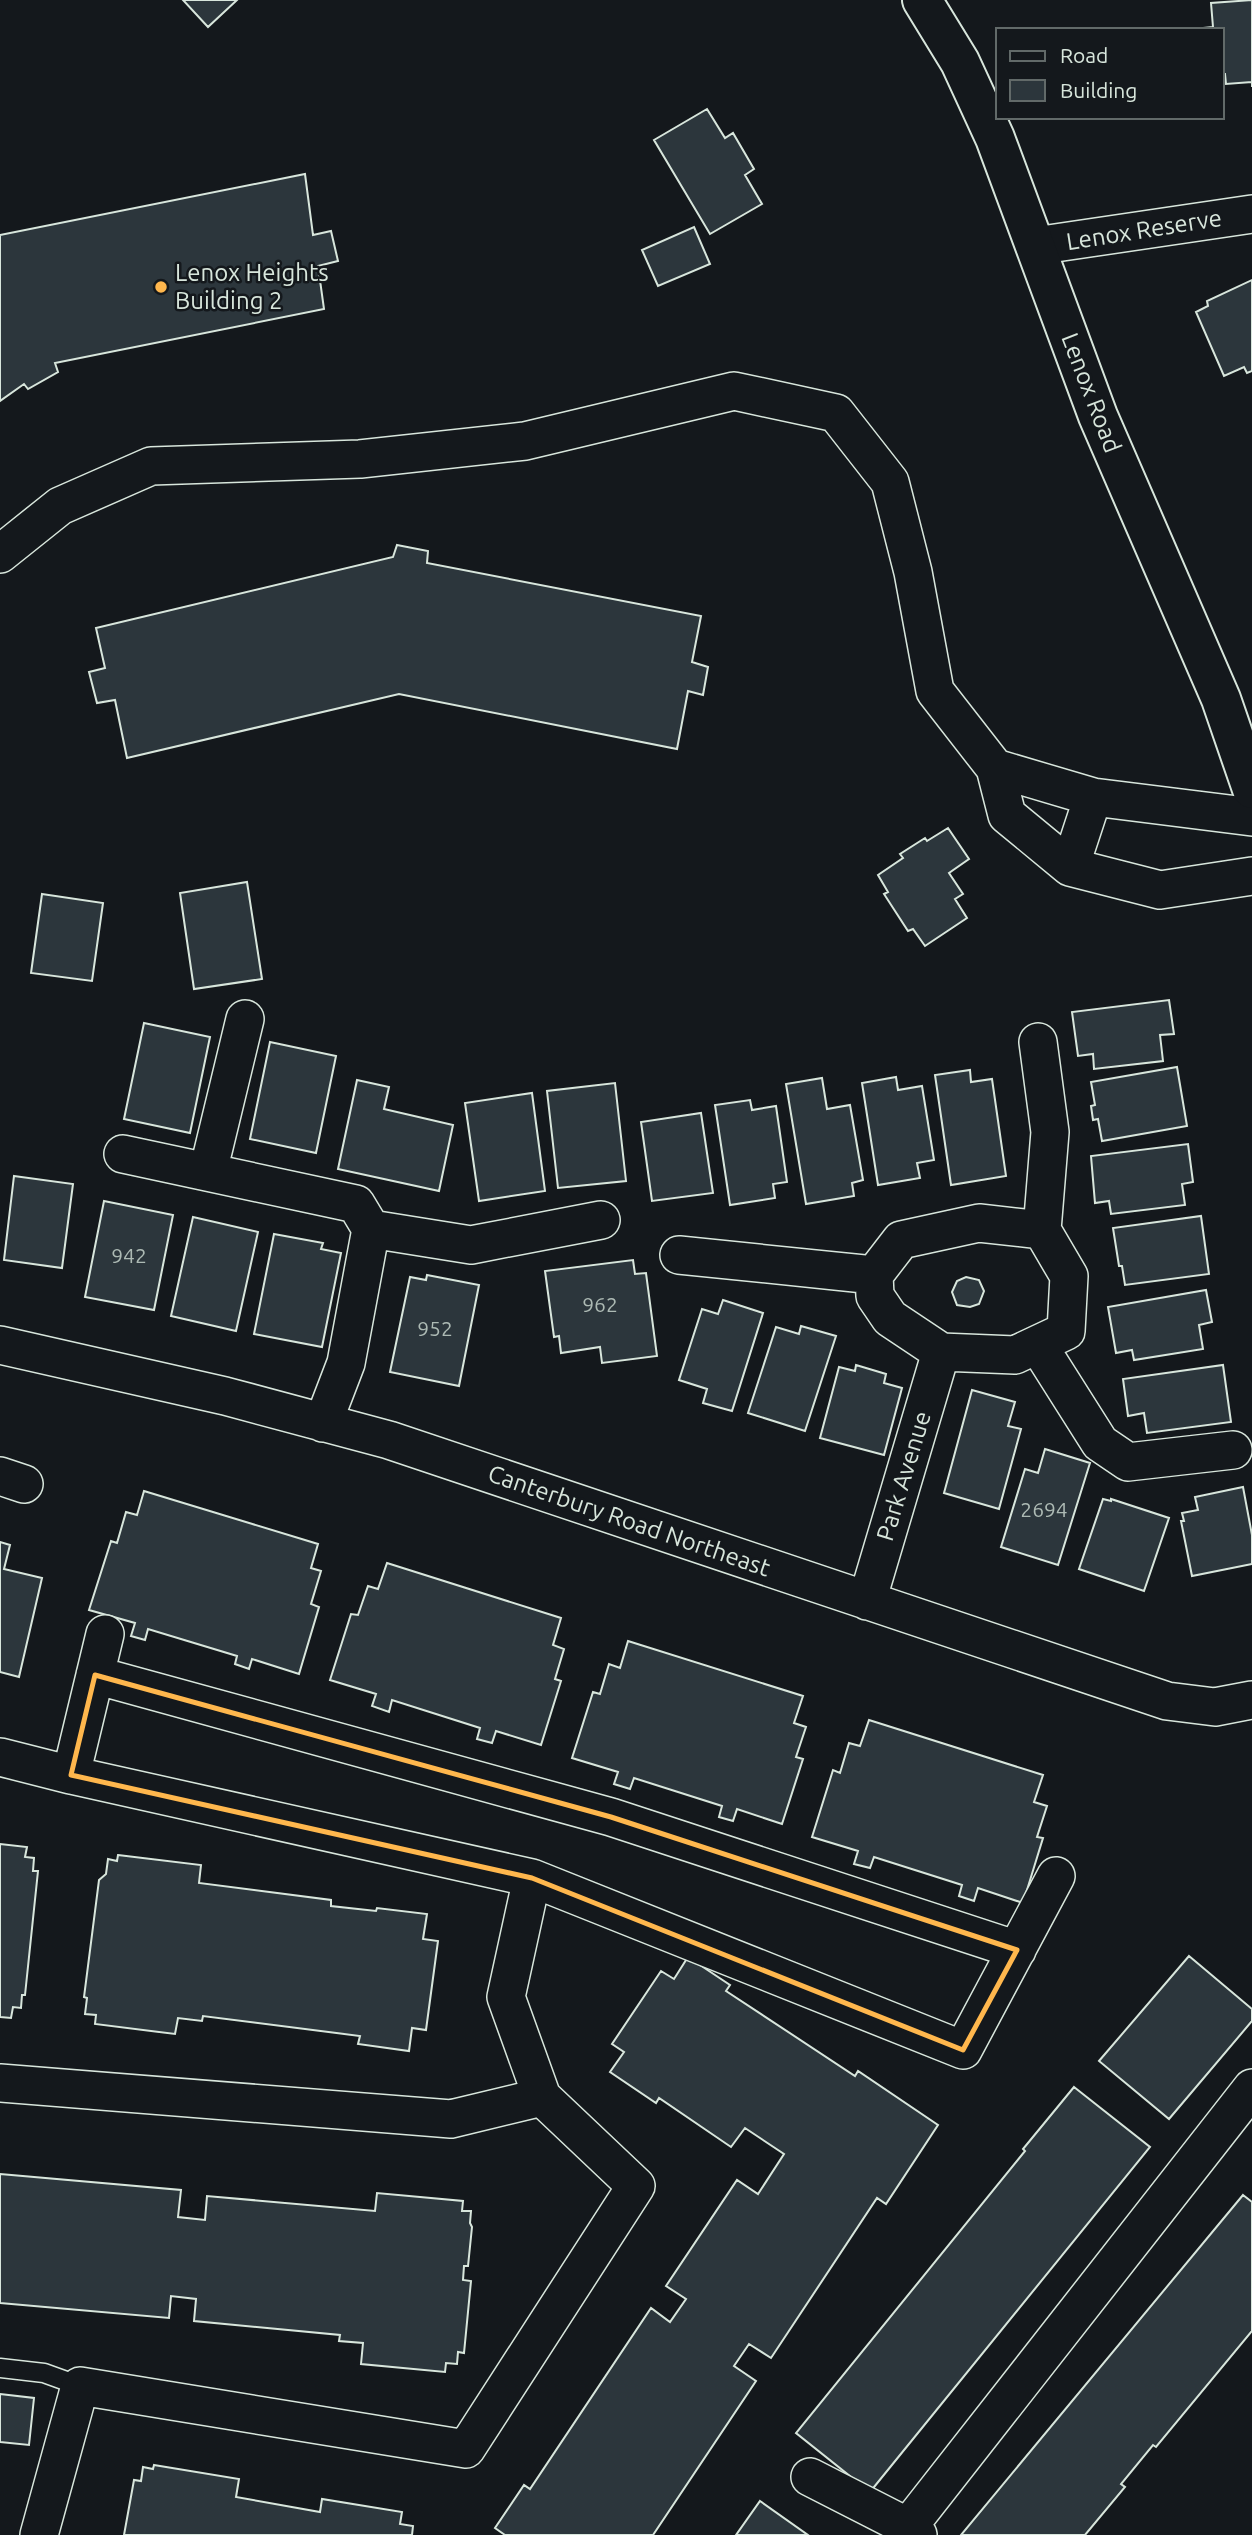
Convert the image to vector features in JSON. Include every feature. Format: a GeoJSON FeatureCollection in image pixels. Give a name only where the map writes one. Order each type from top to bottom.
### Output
{"type":"FeatureCollection","features":[{"type":"Feature","properties":{"kind":"street","name":"Lenox Road"},"geometry":{"type":"LineString","coordinates":[[922,0],[965,72],[995,138],[1098,416],[1221,699],[1244,741],[1252,789]]}},
{"type":"Feature","properties":{"kind":"street","name":"Lenox Reserve"},"geometry":{"type":"LineString","coordinates":[[1035,246],[1252,214]]}},
{"type":"Feature","properties":{"kind":"street"},"geometry":{"type":"LineString","coordinates":[[0,554],[60,506],[151,466],[360,459],[525,440],[734,391],[836,413],[890,482],[913,572],[935,691],[995,768],[1007,814],[1070,867],[1160,890],[1252,876]]}},
{"type":"Feature","properties":{"kind":"street"},"geometry":{"type":"LineString","coordinates":[[995,768],[1093,797],[1252,817]]}},
{"type":"Feature","properties":{"kind":"street"},"geometry":{"type":"LineString","coordinates":[[1070,867],[1093,797]]}},
{"type":"Feature","properties":{"kind":"street"},"geometry":{"type":"LineString","coordinates":[[208,1172],[245,1019]]}},
{"type":"Feature","properties":{"kind":"street"},"geometry":{"type":"LineString","coordinates":[[1038,1042],[1050,1132],[1042,1230],[1069,1276],[1066,1331],[1015,1356],[941,1352],[890,1318],[875,1296],[874,1275],[901,1240],[979,1223],[1042,1230]]}},
{"type":"Feature","properties":{"kind":"street"},"geometry":{"type":"LineString","coordinates":[[123,1154],[356,1204],[371,1228],[346,1363],[323,1423]]}},
{"type":"Feature","properties":{"kind":"street"},"geometry":{"type":"LineString","coordinates":[[371,1228],[471,1245],[601,1220]]}},
{"type":"Feature","properties":{"kind":"street"},"geometry":{"type":"LineString","coordinates":[[679,1255],[874,1275]]}},
{"type":"Feature","properties":{"kind":"street","name":"Canterbury Road Northeast"},"geometry":{"type":"LineString","coordinates":[[0,1345],[225,1396],[389,1440],[1167,1701],[1215,1707],[1252,1700]]}},
{"type":"Feature","properties":{"kind":"street"},"geometry":{"type":"LineString","coordinates":[[1038,1345],[1100,1443],[1128,1462],[1233,1450]]}},
{"type":"Feature","properties":{"kind":"street","name":"Park Avenue"},"geometry":{"type":"LineString","coordinates":[[867,1601],[941,1352]]}},
{"type":"Feature","properties":{"kind":"street"},"geometry":{"type":"LineString","coordinates":[[71,1775],[105,1634]]}},
{"type":"Feature","properties":{"kind":"street"},"geometry":{"type":"LineString","coordinates":[[95,1675],[611,1817],[1017,1950]]}},
{"type":"Feature","properties":{"kind":"street"},"geometry":{"type":"LineString","coordinates":[[0,1757],[532,1878],[963,2050],[1056,1876]]}},
{"type":"Feature","properties":{"kind":"street"},"geometry":{"type":"LineString","coordinates":[[39,2535],[80,2386],[466,2449],[636,2186],[542,2097],[506,1997],[532,1878]]}},
{"type":"Feature","properties":{"kind":"street"},"geometry":{"type":"LineString","coordinates":[[0,2083],[451,2119],[542,2097]]}},
{"type":"Feature","properties":{"kind":"street"},"geometry":{"type":"LineString","coordinates":[[810,2477],[913,2531],[1252,2088]]}},
{"type":"Feature","properties":{"kind":"lane"},"geometry":{"type":"LineString","coordinates":[[0,2368],[44,2373],[80,2386]]}},
{"type":"Feature","properties":{"kind":"highlighted area"},"geometry":{"type":"Polygon","coordinates":[[[95,1675],[611,1817],[1017,1950],[963,2050],[532,1878],[71,1775],[95,1675]]]}},
{"type":"Feature","properties":{"kind":"building"},"geometry":{"type":"Polygon","coordinates":[[[183,0],[237,0],[208,27],[183,0]]]}},
{"type":"Feature","properties":{"kind":"building"},"geometry":{"type":"Polygon","coordinates":[[[1252,0],[1252,82],[1226,84],[1224,28],[1204,28],[1213,27],[1211,3],[1252,0]]]}},
{"type":"Feature","properties":{"kind":"building"},"geometry":{"type":"Polygon","coordinates":[[[707,109],[725,138],[733,133],[754,169],[745,175],[762,204],[710,234],[654,140],[707,109]]]}},
{"type":"Feature","properties":{"kind":"building","name":"Lenox Heights Building 2"},"geometry":{"type":"Polygon","coordinates":[[[305,174],[313,235],[331,231],[338,261],[318,266],[324,309],[55,363],[58,372],[28,389],[24,384],[0,401],[0,235],[305,174]]]}},
{"type":"Feature","properties":{"kind":"building"},"geometry":{"type":"Polygon","coordinates":[[[694,227],[710,264],[658,286],[642,250],[694,227]]]}},
{"type":"Feature","properties":{"kind":"building"},"geometry":{"type":"Polygon","coordinates":[[[1252,280],[1252,371],[1247,373],[1244,367],[1224,376],[1196,312],[1208,306],[1207,301],[1252,280]]]}},
{"type":"Feature","properties":{"kind":"building"},"geometry":{"type":"Polygon","coordinates":[[[397,545],[428,551],[427,563],[701,616],[692,662],[708,667],[703,695],[688,691],[677,749],[399,694],[127,758],[115,700],[97,703],[89,672],[105,668],[96,628],[393,557],[397,545]]]}},
{"type":"Feature","properties":{"kind":"building"},"geometry":{"type":"Polygon","coordinates":[[[948,828],[969,859],[949,873],[963,894],[955,899],[967,918],[925,946],[913,929],[908,931],[884,894],[888,892],[878,875],[903,858],[900,854],[925,838],[927,841],[948,828]]]}},
{"type":"Feature","properties":{"kind":"building"},"geometry":{"type":"Polygon","coordinates":[[[247,882],[262,979],[194,989],[180,893],[247,882]]]}},
{"type":"Feature","properties":{"kind":"building"},"geometry":{"type":"Polygon","coordinates":[[[42,894],[103,903],[92,981],[31,973],[42,894]]]}},
{"type":"Feature","properties":{"kind":"building"},"geometry":{"type":"Polygon","coordinates":[[[1169,1000],[1174,1034],[1160,1035],[1163,1061],[1094,1069],[1093,1054],[1078,1056],[1072,1012],[1169,1000]]]}},
{"type":"Feature","properties":{"kind":"building"},"geometry":{"type":"Polygon","coordinates":[[[144,1023],[210,1037],[190,1133],[124,1119],[144,1023]]]}},
{"type":"Feature","properties":{"kind":"building"},"geometry":{"type":"Polygon","coordinates":[[[270,1042],[336,1056],[316,1153],[250,1139],[270,1042]]]}},
{"type":"Feature","properties":{"kind":"building"},"geometry":{"type":"Polygon","coordinates":[[[1177,1067],[1187,1126],[1102,1141],[1098,1119],[1093,1120],[1091,1106],[1095,1105],[1091,1082],[1177,1067]]]}},
{"type":"Feature","properties":{"kind":"building"},"geometry":{"type":"Polygon","coordinates":[[[970,1070],[971,1082],[992,1079],[1006,1176],[951,1185],[935,1075],[970,1070]]]}},
{"type":"Feature","properties":{"kind":"building"},"geometry":{"type":"Polygon","coordinates":[[[896,1077],[898,1090],[922,1086],[934,1160],[917,1163],[920,1178],[878,1185],[862,1083],[896,1077]]]}},
{"type":"Feature","properties":{"kind":"building"},"geometry":{"type":"Polygon","coordinates":[[[822,1078],[827,1109],[850,1105],[863,1180],[852,1183],[854,1196],[806,1204],[786,1084],[822,1078]]]}},
{"type":"Feature","properties":{"kind":"building"},"geometry":{"type":"Polygon","coordinates":[[[357,1080],[389,1087],[384,1109],[453,1125],[439,1191],[338,1169],[357,1080]]]}},
{"type":"Feature","properties":{"kind":"building"},"geometry":{"type":"Polygon","coordinates":[[[615,1083],[626,1181],[558,1188],[547,1091],[615,1083]]]}},
{"type":"Feature","properties":{"kind":"building"},"geometry":{"type":"Polygon","coordinates":[[[532,1093],[545,1191],[479,1201],[465,1103],[532,1093]]]}},
{"type":"Feature","properties":{"kind":"building"},"geometry":{"type":"Polygon","coordinates":[[[750,1100],[752,1110],[776,1106],[787,1182],[773,1184],[775,1198],[730,1205],[715,1105],[750,1100]]]}},
{"type":"Feature","properties":{"kind":"building"},"geometry":{"type":"Polygon","coordinates":[[[701,1113],[713,1193],[652,1201],[641,1122],[701,1113]]]}},
{"type":"Feature","properties":{"kind":"building"},"geometry":{"type":"Polygon","coordinates":[[[1188,1144],[1193,1182],[1182,1184],[1185,1205],[1111,1214],[1109,1201],[1095,1203],[1091,1156],[1188,1144]]]}},
{"type":"Feature","properties":{"kind":"building"},"geometry":{"type":"Polygon","coordinates":[[[14,1176],[73,1184],[62,1268],[4,1260],[14,1176]]]}},
{"type":"Feature","properties":{"kind":"building"},"geometry":{"type":"Polygon","coordinates":[[[104,1201],[173,1215],[154,1310],[85,1297],[104,1201]]]}},
{"type":"Feature","properties":{"kind":"building"},"geometry":{"type":"Polygon","coordinates":[[[1201,1216],[1209,1274],[1125,1285],[1113,1228],[1201,1216]]]}},
{"type":"Feature","properties":{"kind":"building"},"geometry":{"type":"Polygon","coordinates":[[[193,1217],[258,1232],[236,1331],[171,1316],[193,1217]]]}},
{"type":"Feature","properties":{"kind":"building"},"geometry":{"type":"Polygon","coordinates":[[[274,1234],[323,1243],[321,1249],[341,1253],[322,1347],[254,1334],[274,1234]]]}},
{"type":"Feature","properties":{"kind":"building"},"geometry":{"type":"Polygon","coordinates":[[[633,1260],[635,1274],[646,1273],[657,1356],[602,1363],[600,1347],[561,1353],[559,1336],[554,1337],[545,1271],[633,1260]]]}},
{"type":"Feature","properties":{"kind":"building"},"geometry":{"type":"Polygon","coordinates":[[[427,1275],[479,1285],[459,1386],[390,1372],[410,1277],[426,1280],[427,1275]]]}},
{"type":"Feature","properties":{"kind":"building"},"geometry":{"type":"Polygon","coordinates":[[[966,1277],[979,1280],[984,1291],[979,1304],[970,1307],[957,1305],[952,1292],[957,1281],[966,1277]]]}},
{"type":"Feature","properties":{"kind":"building"},"geometry":{"type":"Polygon","coordinates":[[[1206,1290],[1212,1322],[1199,1325],[1203,1349],[1134,1360],[1132,1350],[1116,1353],[1108,1307],[1206,1290]]]}},
{"type":"Feature","properties":{"kind":"building"},"geometry":{"type":"Polygon","coordinates":[[[723,1300],[763,1313],[732,1411],[703,1403],[707,1389],[679,1380],[702,1309],[718,1314],[723,1300]]]}},
{"type":"Feature","properties":{"kind":"building"},"geometry":{"type":"Polygon","coordinates":[[[801,1326],[836,1336],[805,1431],[748,1413],[776,1327],[799,1334],[801,1326]]]}},
{"type":"Feature","properties":{"kind":"building"},"geometry":{"type":"Polygon","coordinates":[[[856,1365],[886,1374],[884,1383],[902,1388],[884,1455],[820,1438],[839,1367],[855,1371],[856,1365]]]}},
{"type":"Feature","properties":{"kind":"building"},"geometry":{"type":"Polygon","coordinates":[[[1223,1365],[1231,1422],[1147,1433],[1144,1413],[1128,1416],[1123,1379],[1223,1365]]]}},
{"type":"Feature","properties":{"kind":"building"},"geometry":{"type":"Polygon","coordinates":[[[972,1390],[1015,1402],[1008,1426],[1021,1429],[999,1509],[944,1493],[972,1390]]]}},
{"type":"Feature","properties":{"kind":"building"},"geometry":{"type":"Polygon","coordinates":[[[1045,1449],[1090,1463],[1058,1565],[1001,1547],[1025,1469],[1038,1473],[1045,1449]]]}},
{"type":"Feature","properties":{"kind":"building"},"geometry":{"type":"Polygon","coordinates":[[[1243,1487],[1252,1535],[1252,1564],[1192,1576],[1181,1521],[1184,1521],[1182,1513],[1198,1510],[1195,1497],[1243,1487]]]}},
{"type":"Feature","properties":{"kind":"building"},"geometry":{"type":"Polygon","coordinates":[[[144,1491],[318,1544],[311,1568],[321,1571],[311,1604],[319,1607],[299,1674],[252,1659],[249,1669],[235,1664],[237,1656],[148,1629],[145,1640],[131,1636],[135,1623],[89,1610],[111,1541],[117,1543],[126,1512],[137,1515],[144,1491]]]}},
{"type":"Feature","properties":{"kind":"building"},"geometry":{"type":"Polygon","coordinates":[[[1103,1499],[1111,1499],[1169,1518],[1144,1591],[1079,1569],[1103,1499]]]}},
{"type":"Feature","properties":{"kind":"building"},"geometry":{"type":"Polygon","coordinates":[[[0,1542],[10,1545],[4,1569],[42,1578],[19,1677],[0,1672],[0,1542]]]}},
{"type":"Feature","properties":{"kind":"building"},"geometry":{"type":"Polygon","coordinates":[[[387,1563],[561,1618],[553,1645],[564,1649],[555,1679],[561,1681],[541,1745],[496,1731],[492,1743],[477,1739],[480,1728],[392,1700],[389,1712],[372,1706],[376,1694],[330,1680],[351,1614],[358,1615],[368,1586],[378,1589],[387,1563]]]}},
{"type":"Feature","properties":{"kind":"building"},"geometry":{"type":"Polygon","coordinates":[[[628,1641],[803,1696],[794,1723],[806,1727],[796,1757],[803,1759],[782,1824],[737,1809],[733,1821],[719,1817],[722,1806],[634,1778],[630,1789],[614,1784],[618,1772],[572,1758],[593,1692],[600,1694],[609,1664],[620,1668],[628,1641]]]}},
{"type":"Feature","properties":{"kind":"building"},"geometry":{"type":"Polygon","coordinates":[[[869,1720],[1043,1775],[1034,1802],[1047,1806],[1037,1837],[1043,1838],[1023,1903],[978,1888],[974,1901],[959,1896],[962,1885],[874,1857],[870,1868],[854,1864],[858,1851],[812,1837],[833,1770],[840,1773],[849,1743],[860,1746],[869,1720]]]}},
{"type":"Feature","properties":{"kind":"building"},"geometry":{"type":"Polygon","coordinates":[[[0,1844],[27,1847],[25,1857],[34,1858],[33,1871],[38,1871],[25,1995],[22,1995],[21,2008],[13,2007],[11,2018],[0,2017],[0,1844]]]}},
{"type":"Feature","properties":{"kind":"building"},"geometry":{"type":"Polygon","coordinates":[[[118,1855],[201,1865],[199,1883],[331,1900],[331,1906],[427,1914],[423,1939],[438,1941],[426,2030],[412,2028],[409,2051],[358,2044],[360,2036],[203,2016],[202,2021],[178,2018],[175,2034],[95,2024],[96,2015],[85,2014],[87,1998],[84,1997],[99,1880],[106,1874],[108,1859],[117,1861],[118,1855]]]}},
{"type":"Feature","properties":{"kind":"building"},"geometry":{"type":"Polygon","coordinates":[[[1189,1956],[1252,2009],[1252,2021],[1169,2119],[1099,2061],[1189,1956]]]}},
{"type":"Feature","properties":{"kind":"building"},"geometry":{"type":"Polygon","coordinates":[[[688,1957],[730,1985],[726,1991],[855,2076],[858,2071],[938,2125],[886,2204],[877,2198],[771,2358],[749,2344],[734,2366],[756,2381],[653,2535],[505,2535],[495,2528],[524,2485],[530,2489],[651,2308],[670,2322],[686,2299],[666,2286],[737,2180],[758,2194],[784,2154],[745,2128],[731,2147],[659,2098],[656,2103],[610,2072],[624,2052],[612,2044],[661,1971],[674,1979],[688,1957]]]}},
{"type":"Feature","properties":{"kind":"building"},"geometry":{"type":"Polygon","coordinates":[[[1074,2087],[1150,2147],[870,2492],[796,2433],[1074,2087]]]}},
{"type":"Feature","properties":{"kind":"building"},"geometry":{"type":"Polygon","coordinates":[[[0,2174],[181,2190],[178,2217],[205,2220],[207,2196],[375,2211],[377,2193],[463,2201],[462,2211],[471,2211],[472,2227],[468,2266],[464,2266],[463,2280],[471,2281],[464,2353],[458,2352],[457,2364],[446,2363],[445,2372],[361,2364],[363,2343],[339,2341],[340,2335],[194,2321],[196,2299],[171,2296],[169,2318],[0,2303],[0,2174]]]}},
{"type":"Feature","properties":{"kind":"building"},"geometry":{"type":"Polygon","coordinates":[[[1243,2195],[1252,2202],[1252,2331],[1156,2447],[1153,2445],[1121,2484],[1125,2487],[1085,2535],[961,2535],[1243,2195]]]}},
{"type":"Feature","properties":{"kind":"building"},"geometry":{"type":"Polygon","coordinates":[[[0,2394],[34,2398],[29,2445],[0,2442],[0,2394]]]}},
{"type":"Feature","properties":{"kind":"building"},"geometry":{"type":"Polygon","coordinates":[[[154,2465],[239,2479],[236,2497],[320,2512],[322,2499],[402,2512],[400,2524],[413,2526],[412,2535],[124,2535],[134,2480],[141,2481],[143,2467],[153,2469],[154,2465]]]}},
{"type":"Feature","properties":{"kind":"building"},"geometry":{"type":"Polygon","coordinates":[[[760,2501],[808,2535],[736,2535],[760,2501]]]}},
{"type":"Feature","properties":{"kind":"place","name":"Lenox Heights Building 2"},"geometry":{"type":"Point","coordinates":[161,287]}}]}
